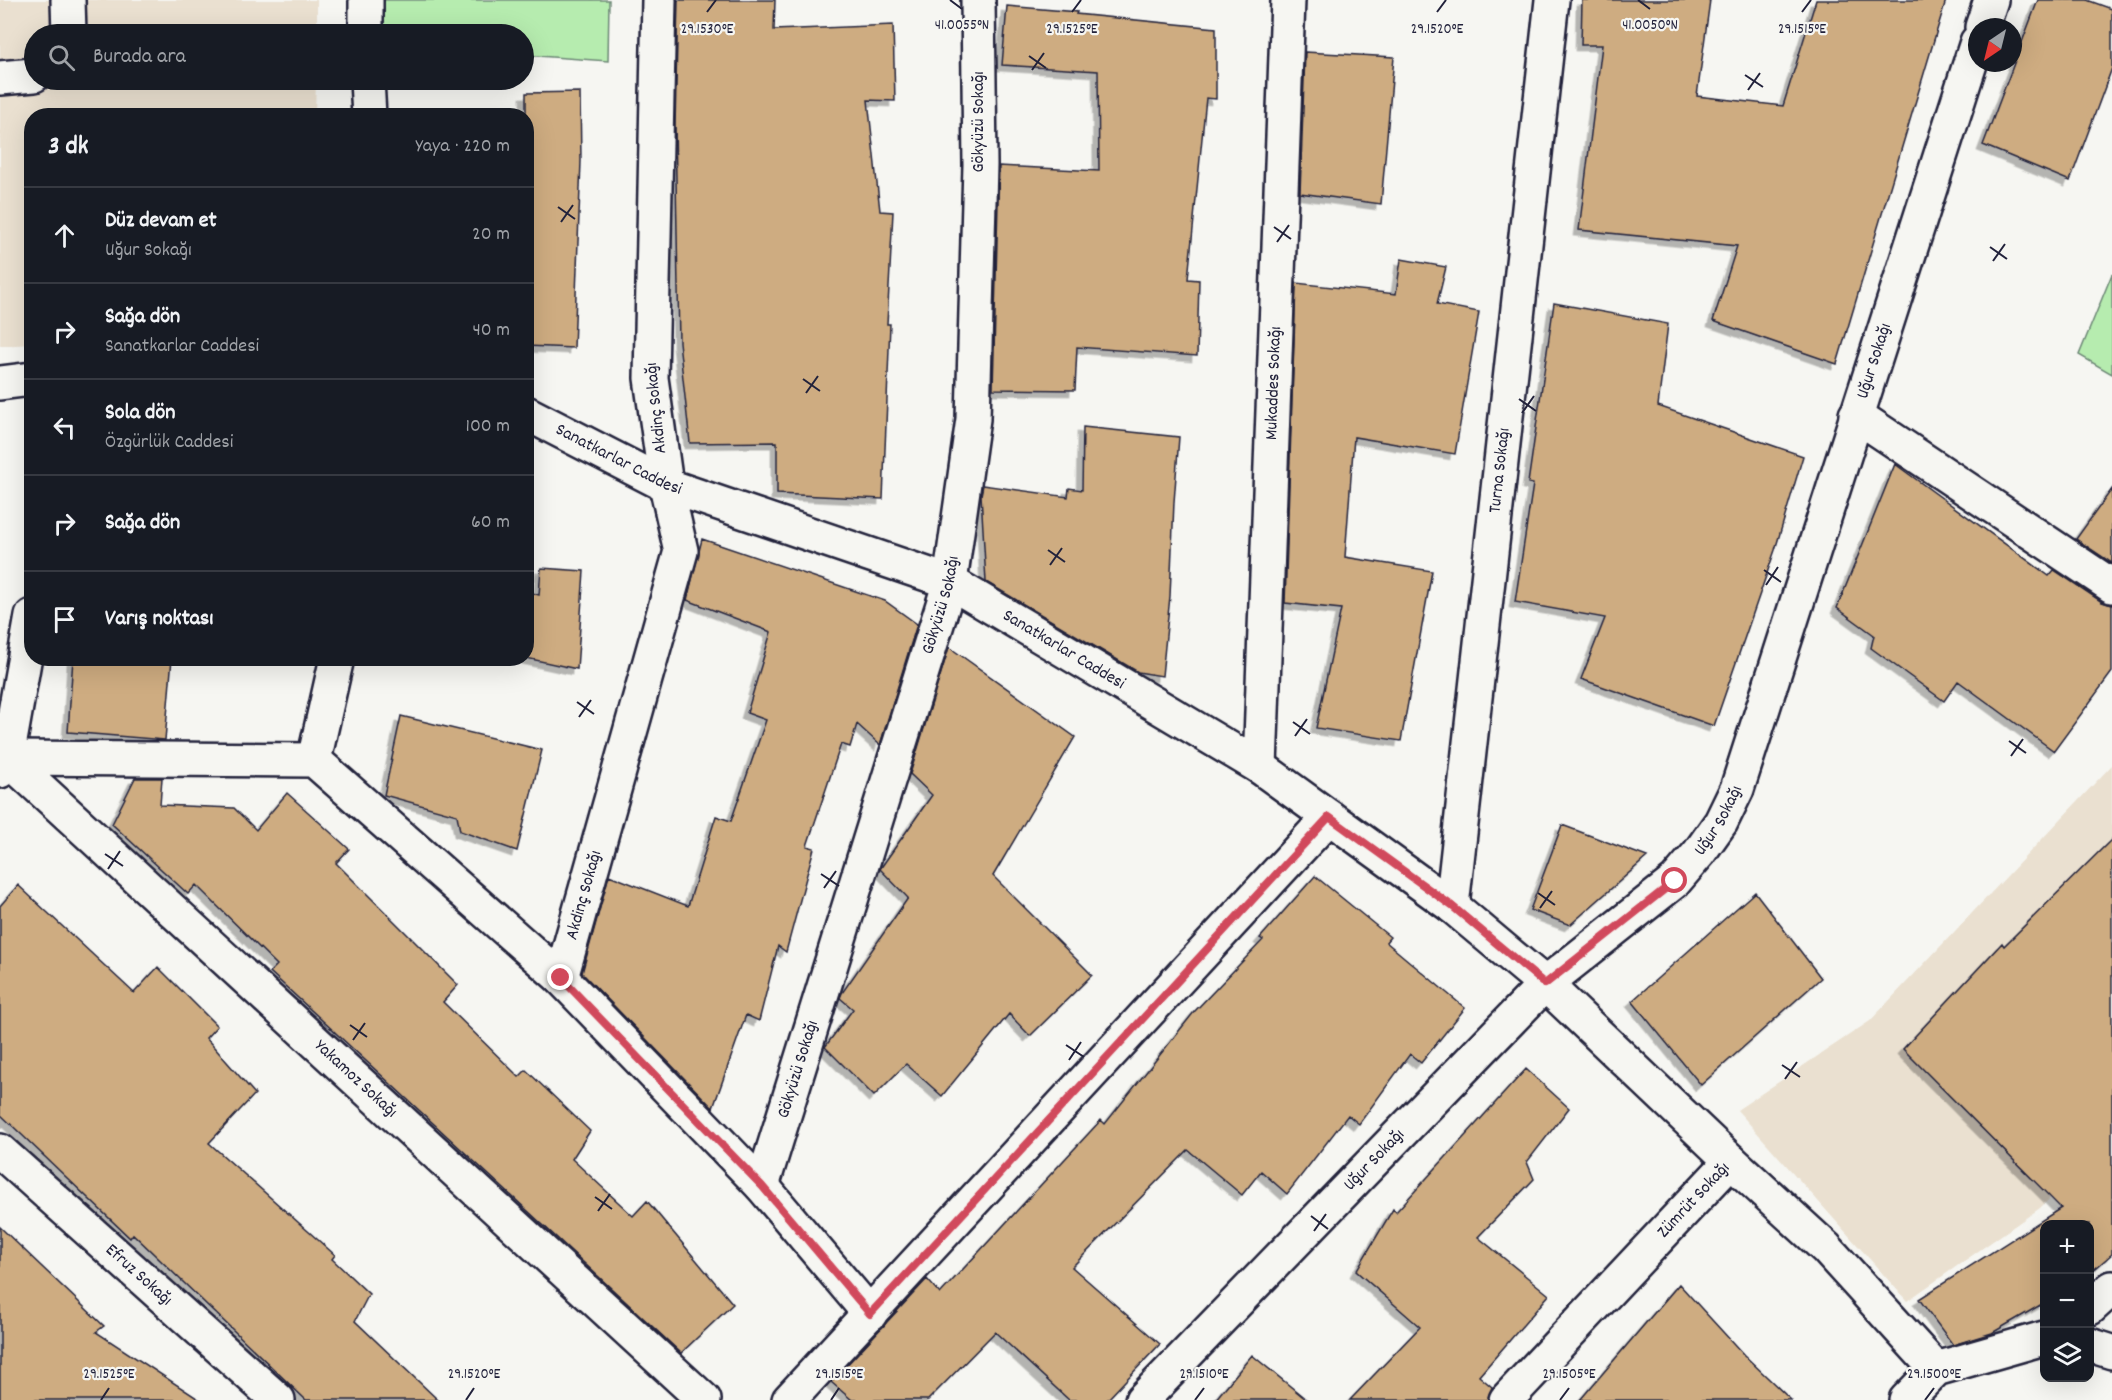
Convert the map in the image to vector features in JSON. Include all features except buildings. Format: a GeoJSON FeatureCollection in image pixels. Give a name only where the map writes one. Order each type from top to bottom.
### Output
{"type":"FeatureCollection","features":[{"type":"Feature","properties":{"kind":"street"},"geometry":{"type":"LineString","coordinates":[[68,0],[69,24]]}},
{"type":"Feature","properties":{"kind":"street"},"geometry":{"type":"LineString","coordinates":[[366,0],[366,24]]}},
{"type":"Feature","properties":{"kind":"street","name":"Akdinç Sokağı"},"geometry":{"type":"LineString","coordinates":[[561,978],[681,551],[666,485],[651,378],[659,0]]}},
{"type":"Feature","properties":{"kind":"street","name":"Gökyüzü Sokağı"},"geometry":{"type":"LineString","coordinates":[[762,1186],[950,582],[973,419],[980,165],[978,0]]}},
{"type":"Feature","properties":{"kind":"street","name":"Mukaddes Sokağı"},"geometry":{"type":"LineString","coordinates":[[1260,767],[1288,0]]}},
{"type":"Feature","properties":{"kind":"street","name":"Turna Sokağı"},"geometry":{"type":"LineString","coordinates":[[1452,906],[1552,0]]}},
{"type":"Feature","properties":{"kind":"street"},"geometry":{"type":"LineString","coordinates":[[1985,18],[1991,0]]}},
{"type":"Feature","properties":{"kind":"street","name":"Uğur Sokağı"},"geometry":{"type":"LineString","coordinates":[[1142,1400],[1545,984],[1675,881],[1721,822],[1737,789],[1968,70]]}},
{"type":"Feature","properties":{"kind":"street"},"geometry":{"type":"LineString","coordinates":[[0,78],[24,76]]}},
{"type":"Feature","properties":{"kind":"street"},"geometry":{"type":"LineString","coordinates":[[368,90],[369,108]]}},
{"type":"Feature","properties":{"kind":"street"},"geometry":{"type":"LineString","coordinates":[[0,383],[24,380]]}},
{"type":"Feature","properties":{"kind":"street"},"geometry":{"type":"LineString","coordinates":[[1856,415],[2112,586]]}},
{"type":"Feature","properties":{"kind":"street","name":"Sanatkarlar Caddesi"},"geometry":{"type":"LineString","coordinates":[[534,417],[666,485],[950,582],[1260,767],[1452,906],[1545,984],[1731,1161]]}},
{"type":"Feature","properties":{"kind":"street"},"geometry":{"type":"LineString","coordinates":[[24,657],[3,764],[314,760],[561,978],[762,1186],[870,1314]]}},
{"type":"Feature","properties":{"kind":"street"},"geometry":{"type":"LineString","coordinates":[[314,760],[335,666]]}},
{"type":"Feature","properties":{"kind":"street","name":"Yakamoz Sokağı"},"geometry":{"type":"LineString","coordinates":[[3,764],[704,1400]]}},
{"type":"Feature","properties":{"kind":"street"},"geometry":{"type":"LineString","coordinates":[[789,1400],[1329,817]]}},
{"type":"Feature","properties":{"kind":"street","name":"Efruz Sokağı"},"geometry":{"type":"LineString","coordinates":[[0,1151],[278,1400]]}},
{"type":"Feature","properties":{"kind":"street","name":"Zümrüt Sokağı"},"geometry":{"type":"LineString","coordinates":[[1506,1400],[1731,1161],[1826,1248],[1936,1369]]}},
{"type":"Feature","properties":{"kind":"street"},"geometry":{"type":"LineString","coordinates":[[2094,1304],[2112,1288]]}},
{"type":"Feature","properties":{"kind":"street"},"geometry":{"type":"LineString","coordinates":[[1906,1400],[1936,1369],[2040,1339]]}},
{"type":"Feature","properties":{"kind":"street"},"geometry":{"type":"LineString","coordinates":[[2094,1346],[2112,1352]]}},
{"type":"Feature","properties":{"kind":"shaded area"},"geometry":{"type":"Polygon","coordinates":[[[0,0],[317,0],[317,24],[24,24],[24,90],[316,90],[315,108],[24,108],[24,344],[0,346],[0,0]]]}},
{"type":"Feature","properties":{"kind":"shaded area"},"geometry":{"type":"Polygon","coordinates":[[[2112,765],[2112,1137],[2040,1208],[1907,1301],[1737,1110],[1870,1021],[2112,765]]]}},
{"type":"Feature","properties":{"kind":"green space"},"geometry":{"type":"Polygon","coordinates":[[[382,0],[609,0],[608,61],[534,56],[534,24],[383,24],[382,0]]]}},
{"type":"Feature","properties":{"kind":"green space"},"geometry":{"type":"Polygon","coordinates":[[[2112,274],[2112,374],[2079,355],[2112,274]]]}},
{"type":"Feature","properties":{"kind":"route"},"geometry":{"type":"LineString","coordinates":[[561,978],[762,1186],[870,1314],[1329,817],[1452,906],[1545,984],[1675,881]]}}]}
